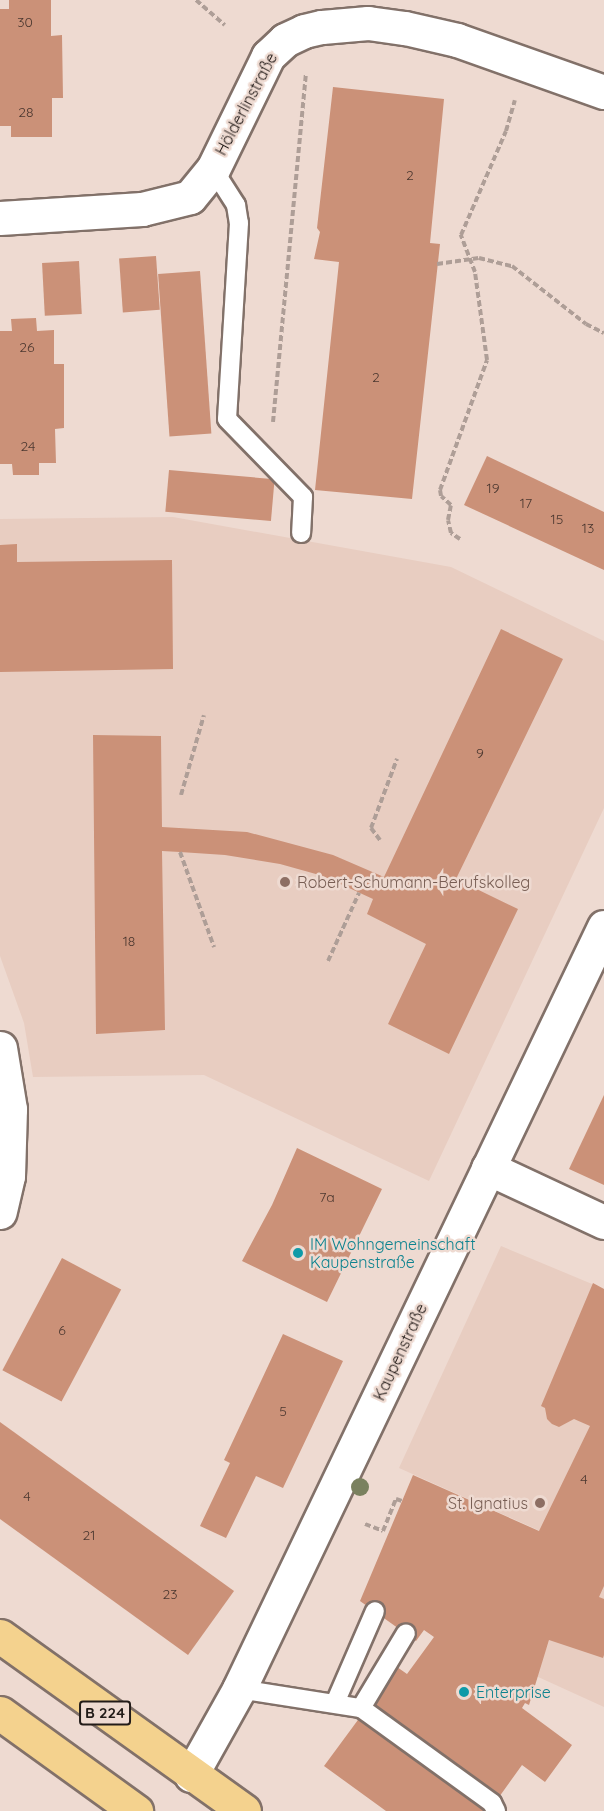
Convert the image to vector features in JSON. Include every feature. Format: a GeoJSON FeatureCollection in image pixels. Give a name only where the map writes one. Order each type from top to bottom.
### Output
{"type":"FeatureCollection","features":[{"type":"Feature","properties":{"kind":"main road","name":"B 224"},"geometry":{"type":"LineString","coordinates":[[0,1636],[244,1811]]}},
{"type":"Feature","properties":{"kind":"main road"},"geometry":{"type":"LineString","coordinates":[[0,1713],[136,1811]]}},
{"type":"Feature","properties":{"kind":"street","name":"Hölderlinstraße"},"geometry":{"type":"LineString","coordinates":[[0,218],[164,205],[189,197],[213,169],[268,56],[285,40],[304,31],[343,23],[390,25],[457,40],[604,92]]}},
{"type":"Feature","properties":{"kind":"street","name":"Kaupenstraße"},"geometry":{"type":"LineString","coordinates":[[191,1775],[238,1689],[604,927]]}},
{"type":"Feature","properties":{"kind":"street"},"geometry":{"type":"LineString","coordinates":[[0,1048],[10,1109],[8,1176],[0,1212]]}},
{"type":"Feature","properties":{"kind":"street"},"geometry":{"type":"LineString","coordinates":[[488,1168],[604,1222]]}},
{"type":"Feature","properties":{"kind":"lane"},"geometry":{"type":"LineString","coordinates":[[213,169],[236,205],[239,223],[227,418],[303,497],[301,533]]}},
{"type":"Feature","properties":{"kind":"lane"},"geometry":{"type":"LineString","coordinates":[[335,1703],[375,1611]]}},
{"type":"Feature","properties":{"kind":"lane"},"geometry":{"type":"LineString","coordinates":[[361,1708],[406,1633]]}},
{"type":"Feature","properties":{"kind":"lane"},"geometry":{"type":"LineString","coordinates":[[238,1689],[361,1708],[492,1803],[496,1811]]}},
{"type":"Feature","properties":{"kind":"path"},"geometry":{"type":"LineString","coordinates":[[196,0],[225,25]]}},
{"type":"Feature","properties":{"kind":"path"},"geometry":{"type":"LineString","coordinates":[[460,539],[451,533],[448,520],[451,505],[441,496],[440,490],[487,360],[475,272],[461,235],[506,131],[525,63]]}},
{"type":"Feature","properties":{"kind":"path"},"geometry":{"type":"LineString","coordinates":[[270,462],[306,67]]}},
{"type":"Feature","properties":{"kind":"path"},"geometry":{"type":"LineString","coordinates":[[437,264],[470,259],[492,259],[517,269],[586,324],[604,333]]}},
{"type":"Feature","properties":{"kind":"path"},"geometry":{"type":"LineString","coordinates":[[181,795],[204,715]]}},
{"type":"Feature","properties":{"kind":"path"},"geometry":{"type":"LineString","coordinates":[[380,840],[371,828],[397,759]]}},
{"type":"Feature","properties":{"kind":"path"},"geometry":{"type":"LineString","coordinates":[[180,852],[214,947]]}},
{"type":"Feature","properties":{"kind":"path"},"geometry":{"type":"LineString","coordinates":[[328,961],[359,893]]}},
{"type":"Feature","properties":{"kind":"path"},"geometry":{"type":"LineString","coordinates":[[365,1524],[383,1531],[396,1499],[402,1501]]}},
{"type":"Feature","properties":{"kind":"shaded area","name":"Robert-Schumann-Berufskolleg"},"geometry":{"type":"Polygon","coordinates":[[[173,517],[451,567],[604,641],[604,808],[429,1181],[204,1075],[33,1077],[24,1023],[0,956],[0,519],[173,517]]]}},
{"type":"Feature","properties":{"kind":"shaded area","name":"St. Ignatius"},"geometry":{"type":"Polygon","coordinates":[[[501,1246],[604,1289],[604,1707],[536,1676],[583,1550],[399,1468],[501,1246]]]}},
{"type":"Feature","properties":{"kind":"building"},"geometry":{"type":"Polygon","coordinates":[[[9,0],[51,0],[51,36],[62,35],[63,98],[52,98],[52,137],[11,137],[11,126],[0,126],[0,9],[9,9],[9,0]]]}},
{"type":"Feature","properties":{"kind":"building"},"geometry":{"type":"Polygon","coordinates":[[[333,87],[444,99],[430,243],[440,244],[412,499],[315,490],[339,262],[314,259],[320,232],[317,228],[333,87]]]}},
{"type":"Feature","properties":{"kind":"building"},"geometry":{"type":"Polygon","coordinates":[[[156,256],[160,310],[123,312],[119,259],[156,256]]]}},
{"type":"Feature","properties":{"kind":"building"},"geometry":{"type":"Polygon","coordinates":[[[79,261],[82,314],[45,316],[42,263],[79,261]]]}},
{"type":"Feature","properties":{"kind":"building"},"geometry":{"type":"Polygon","coordinates":[[[200,271],[211,434],[169,437],[158,274],[200,271]]]}},
{"type":"Feature","properties":{"kind":"building"},"geometry":{"type":"Polygon","coordinates":[[[36,318],[37,331],[54,330],[54,364],[64,364],[64,428],[55,429],[56,463],[39,463],[39,475],[13,475],[12,464],[0,464],[0,331],[12,331],[11,319],[36,318]]]}},
{"type":"Feature","properties":{"kind":"building"},"geometry":{"type":"Polygon","coordinates":[[[487,456],[604,512],[604,570],[464,505],[487,456]]]}},
{"type":"Feature","properties":{"kind":"building"},"geometry":{"type":"Polygon","coordinates":[[[169,470],[275,479],[271,521],[165,512],[169,470]]]}},
{"type":"Feature","properties":{"kind":"building"},"geometry":{"type":"Polygon","coordinates":[[[17,544],[17,562],[172,560],[173,669],[0,672],[0,545],[17,544]]]}},
{"type":"Feature","properties":{"kind":"building"},"geometry":{"type":"Polygon","coordinates":[[[501,629],[563,659],[456,879],[518,909],[449,1054],[388,1024],[426,944],[367,914],[373,899],[323,876],[280,864],[225,855],[180,852],[162,851],[165,1030],[96,1034],[93,735],[161,736],[162,827],[247,832],[333,855],[384,877],[501,629]]]}},
{"type":"Feature","properties":{"kind":"building"},"geometry":{"type":"Polygon","coordinates":[[[604,1095],[604,1185],[569,1169],[604,1095]]]}},
{"type":"Feature","properties":{"kind":"building"},"geometry":{"type":"Polygon","coordinates":[[[297,1148],[382,1189],[327,1302],[242,1261],[272,1205],[297,1148]]]}},
{"type":"Feature","properties":{"kind":"building"},"geometry":{"type":"Polygon","coordinates":[[[62,1258],[121,1289],[62,1402],[2,1370],[62,1258]]]}},
{"type":"Feature","properties":{"kind":"building"},"geometry":{"type":"Polygon","coordinates":[[[593,1283],[604,1289],[604,1586],[599,1597],[604,1599],[604,1655],[603,1658],[549,1640],[529,1705],[525,1703],[522,1708],[572,1745],[545,1782],[522,1765],[489,1811],[386,1811],[324,1766],[397,1667],[407,1674],[434,1637],[424,1630],[416,1641],[360,1601],[413,1475],[539,1531],[590,1426],[574,1419],[559,1427],[547,1419],[545,1408],[541,1406],[593,1283]]]}},
{"type":"Feature","properties":{"kind":"building"},"geometry":{"type":"Polygon","coordinates":[[[283,1334],[343,1361],[283,1488],[256,1476],[226,1538],[200,1526],[230,1463],[224,1460],[283,1334]]]}},
{"type":"Feature","properties":{"kind":"building"},"geometry":{"type":"Polygon","coordinates":[[[0,1422],[234,1591],[188,1655],[0,1519],[0,1422]]]}},
{"type":"Feature","properties":{"kind":"place","name":"Robert-Schumann-Berufskolleg"},"geometry":{"type":"Point","coordinates":[285,882]}},
{"type":"Feature","properties":{"kind":"place","name":"IM Wohngemeinschaft Kaupenstraße"},"geometry":{"type":"Point","coordinates":[298,1253]}},
{"type":"Feature","properties":{"kind":"place","name":"St. Ignatius"},"geometry":{"type":"Point","coordinates":[540,1503]}},
{"type":"Feature","properties":{"kind":"place","name":"Enterprise"},"geometry":{"type":"Point","coordinates":[464,1692]}}]}
